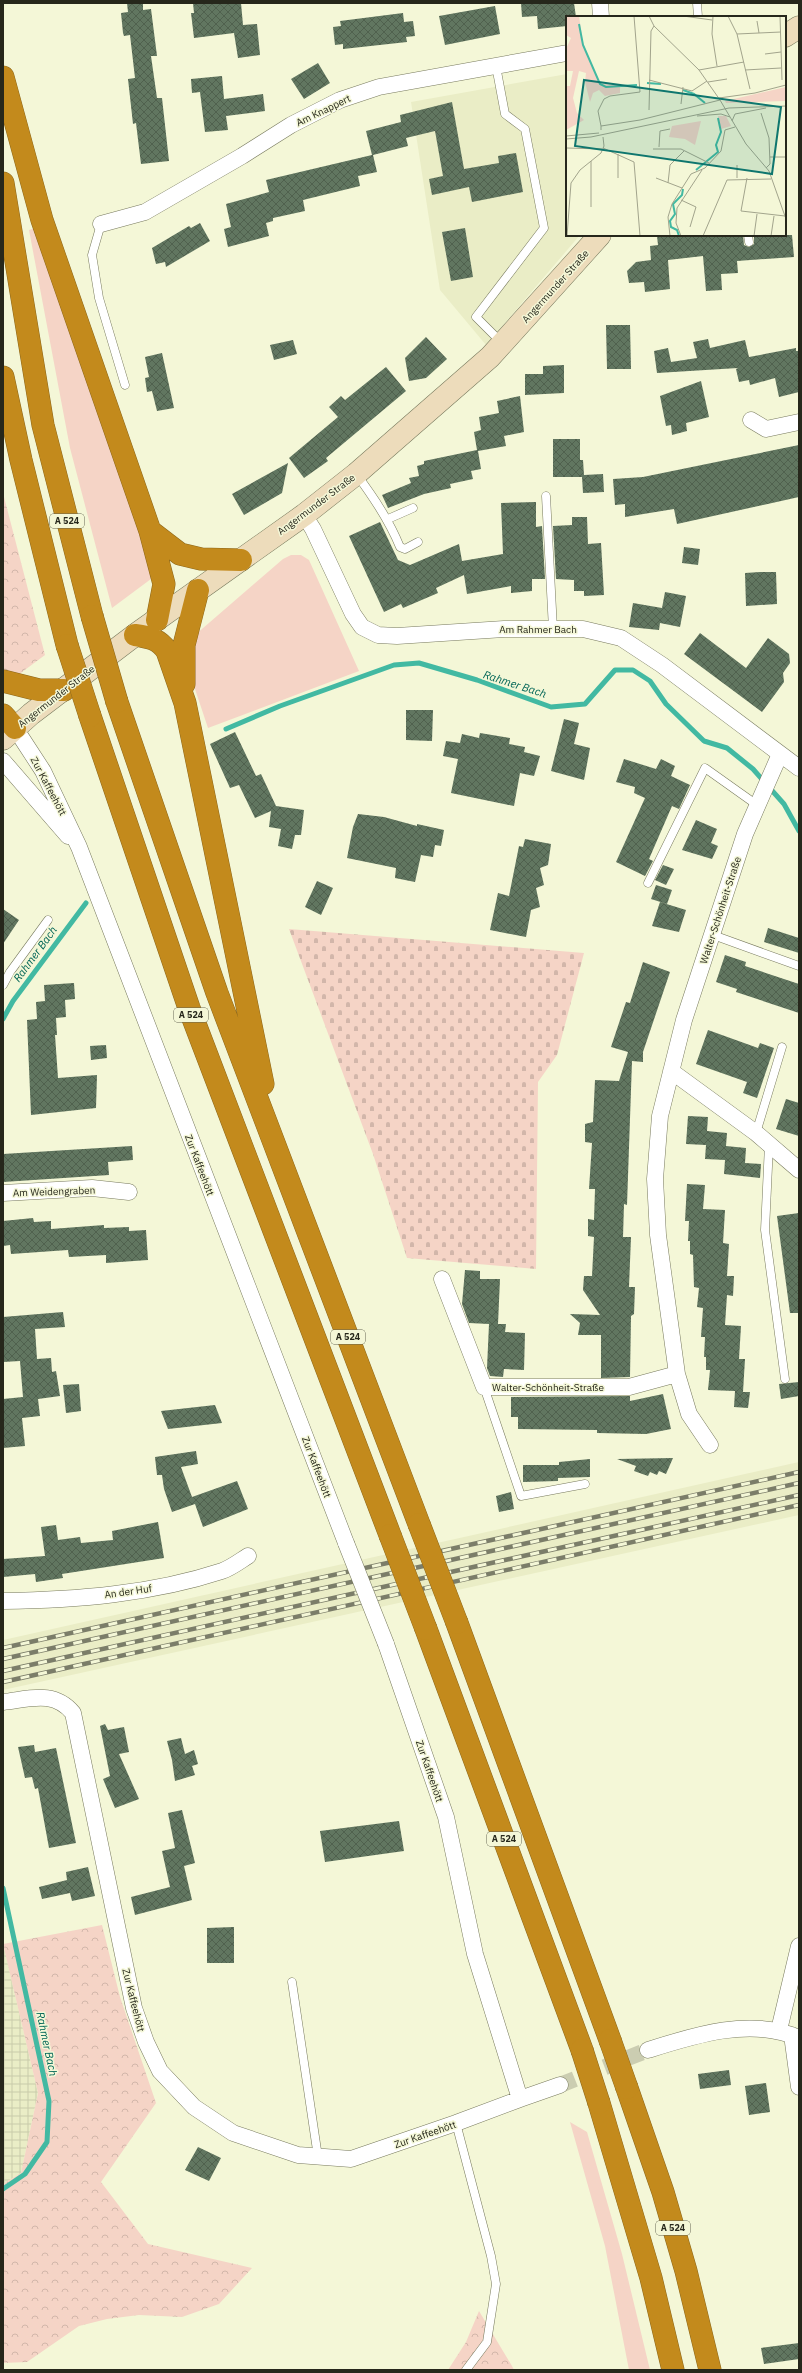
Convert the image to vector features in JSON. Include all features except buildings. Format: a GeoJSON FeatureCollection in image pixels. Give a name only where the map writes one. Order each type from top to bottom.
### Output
{"type":"FeatureCollection","features":[{"type":"Feature","properties":{"kind":"highway"},"geometry":{"type":"LineString","coordinates":[[3,77],[42,220],[150,531],[164,584],[157,620]]}},
{"type":"Feature","properties":{"kind":"highway","name":"A 524"},"geometry":{"type":"LineString","coordinates":[[3,183],[43,425],[92,616],[117,702],[216,993],[458,1623],[610,2040],[663,2192],[686,2271],[710,2370]]}},
{"type":"Feature","properties":{"kind":"highway","name":"A 524"},"geometry":{"type":"LineString","coordinates":[[3,377],[21,460],[67,645],[90,716],[189,1008],[426,1629],[582,2050],[651,2278],[673,2370]]}},
{"type":"Feature","properties":{"kind":"highway"},"geometry":{"type":"LineString","coordinates":[[150,531],[180,554],[202,559],[241,560]]}},
{"type":"Feature","properties":{"kind":"highway"},"geometry":{"type":"LineString","coordinates":[[184,703],[184,645],[198,590]]}},
{"type":"Feature","properties":{"kind":"highway"},"geometry":{"type":"LineString","coordinates":[[135,635],[154,638],[164,646],[184,703],[276,1150]]}},
{"type":"Feature","properties":{"kind":"highway"},"geometry":{"type":"LineString","coordinates":[[3,682],[39,690],[64,690]]}},
{"type":"Feature","properties":{"kind":"main road"},"geometry":{"type":"LineString","coordinates":[[786,35],[799,27]]}},
{"type":"Feature","properties":{"kind":"main road","name":"Angermunder Straße"},"geometry":{"type":"LineString","coordinates":[[7,727],[64,690],[135,635],[304,515],[356,474],[503,344],[599,236]]}},
{"type":"Feature","properties":{"kind":"street"},"geometry":{"type":"LineString","coordinates":[[600,3],[601,16]]}},
{"type":"Feature","properties":{"kind":"street","name":"Am Knappert"},"geometry":{"type":"LineString","coordinates":[[101,224],[145,212],[292,125],[340,100],[379,87],[566,53]]}},
{"type":"Feature","properties":{"kind":"street"},"geometry":{"type":"LineString","coordinates":[[751,420],[766,428],[799,422]]}},
{"type":"Feature","properties":{"kind":"street","name":"Am Rahmer Bach"},"geometry":{"type":"LineString","coordinates":[[304,515],[353,614],[362,627],[378,635],[397,636],[504,629],[583,629],[621,638],[662,664],[777,760],[799,768]]}},
{"type":"Feature","properties":{"kind":"street","name":"Zur Kaffeehött"},"geometry":{"type":"LineString","coordinates":[[7,727],[43,771],[79,847],[386,1644],[446,1817],[475,1954],[520,2099]]}},
{"type":"Feature","properties":{"kind":"street","name":"Walter-Schönheit-Straße"},"geometry":{"type":"LineString","coordinates":[[710,1445],[689,1414],[677,1374],[658,1235],[655,1179],[660,1116],[684,1020],[745,834],[777,760]]}},
{"type":"Feature","properties":{"kind":"street","name":"Zur Kaffeehött"},"geometry":{"type":"LineString","coordinates":[[3,761],[79,847]]}},
{"type":"Feature","properties":{"kind":"street"},"geometry":{"type":"LineString","coordinates":[[671,1071],[756,1133],[799,1170]]}},
{"type":"Feature","properties":{"kind":"street","name":"Am Weidengraben"},"geometry":{"type":"LineString","coordinates":[[3,1193],[92,1188],[129,1192]]}},
{"type":"Feature","properties":{"kind":"street","name":"Walter-Schönheit-Straße"},"geometry":{"type":"LineString","coordinates":[[442,1279],[484,1387],[629,1387],[677,1374]]}},
{"type":"Feature","properties":{"kind":"street","name":"An der Huf"},"geometry":{"type":"LineString","coordinates":[[3,1601],[55,1600],[149,1589],[223,1571],[248,1556]]}},
{"type":"Feature","properties":{"kind":"street","name":"Zur Kaffeehött"},"geometry":{"type":"LineString","coordinates":[[3,1702],[49,1697],[66,1704],[74,1713],[134,2008],[146,2042],[160,2071],[194,2107],[233,2133],[290,2153],[318,2157],[351,2158],[456,2123],[560,2085]]}},
{"type":"Feature","properties":{"kind":"street"},"geometry":{"type":"LineString","coordinates":[[799,1946],[790,2034],[799,2087]]}},
{"type":"Feature","properties":{"kind":"street"},"geometry":{"type":"LineString","coordinates":[[648,2050],[688,2037],[756,2027],[790,2034]]}},
{"type":"Feature","properties":{"kind":"lane"},"geometry":{"type":"LineString","coordinates":[[697,3],[698,16]]}},
{"type":"Feature","properties":{"kind":"lane"},"geometry":{"type":"LineString","coordinates":[[496,66],[505,114],[525,129],[544,228],[476,317],[503,344]]}},
{"type":"Feature","properties":{"kind":"lane"},"geometry":{"type":"LineString","coordinates":[[101,224],[92,255],[99,298],[125,385]]}},
{"type":"Feature","properties":{"kind":"lane"},"geometry":{"type":"LineString","coordinates":[[356,474],[388,519],[402,550],[418,542]]}},
{"type":"Feature","properties":{"kind":"lane"},"geometry":{"type":"LineString","coordinates":[[546,496],[553,629]]}},
{"type":"Feature","properties":{"kind":"lane"},"geometry":{"type":"LineString","coordinates":[[388,519],[413,508]]}},
{"type":"Feature","properties":{"kind":"lane"},"geometry":{"type":"LineString","coordinates":[[648,884],[705,768],[759,800]]}},
{"type":"Feature","properties":{"kind":"lane"},"geometry":{"type":"LineString","coordinates":[[3,985],[10,972],[48,920]]}},
{"type":"Feature","properties":{"kind":"lane"},"geometry":{"type":"LineString","coordinates":[[713,935],[799,966]]}},
{"type":"Feature","properties":{"kind":"lane"},"geometry":{"type":"LineString","coordinates":[[756,1133],[782,1047]]}},
{"type":"Feature","properties":{"kind":"lane"},"geometry":{"type":"LineString","coordinates":[[769,1145],[765,1230],[785,1379]]}},
{"type":"Feature","properties":{"kind":"lane"},"geometry":{"type":"LineString","coordinates":[[484,1387],[521,1496],[585,1484]]}},
{"type":"Feature","properties":{"kind":"lane"},"geometry":{"type":"LineString","coordinates":[[292,1982],[318,2157]]}},
{"type":"Feature","properties":{"kind":"lane"},"geometry":{"type":"LineString","coordinates":[[456,2123],[492,2256],[496,2284],[487,2342],[466,2370]]}},
{"type":"Feature","properties":{"kind":"shaded area"},"geometry":{"type":"Polygon","coordinates":[[[566,74],[566,236],[579,236],[486,345],[440,290],[411,102],[566,74]]]}},
{"type":"Feature","properties":{"kind":"shaded area"},"geometry":{"type":"Polygon","coordinates":[[[799,1462],[799,1515],[3,1690],[3,1640],[799,1462]]]}},
{"type":"Feature","properties":{"kind":"shaded area"},"geometry":{"type":"Polygon","coordinates":[[[3,1943],[38,2093],[21,2173],[3,2184],[3,1943]]]}},
{"type":"Feature","properties":{"kind":"green space"},"geometry":{"type":"Polygon","coordinates":[[[35,228],[155,576],[112,608],[70,448],[29,230],[35,228]]]}},
{"type":"Feature","properties":{"kind":"green space"},"geometry":{"type":"Polygon","coordinates":[[[3,493],[45,655],[14,678],[3,671],[3,493]]]}},
{"type":"Feature","properties":{"kind":"green space"},"geometry":{"type":"Polygon","coordinates":[[[291,555],[301,555],[309,560],[359,671],[208,728],[191,677],[195,635],[283,559],[291,555]]]}},
{"type":"Feature","properties":{"kind":"green space"},"geometry":{"type":"Polygon","coordinates":[[[289,929],[584,953],[557,1055],[538,1082],[536,1269],[407,1258],[373,1154],[289,929]]]}},
{"type":"Feature","properties":{"kind":"green space"},"geometry":{"type":"Polygon","coordinates":[[[102,1925],[120,1997],[156,2103],[101,2182],[148,2244],[252,2268],[219,2304],[182,2317],[139,2315],[107,2319],[79,2326],[27,2362],[3,2363],[3,2184],[21,2173],[38,2093],[3,1944],[102,1925]]]}},
{"type":"Feature","properties":{"kind":"green space"},"geometry":{"type":"Polygon","coordinates":[[[570,2122],[587,2132],[622,2254],[650,2370],[629,2370],[605,2246],[570,2122]]]}},
{"type":"Feature","properties":{"kind":"green space"},"geometry":{"type":"Polygon","coordinates":[[[479,2311],[514,2370],[448,2370],[466,2342],[479,2311]]]}},
{"type":"Feature","properties":{"kind":"waterway","name":"Rahmer Bach"},"geometry":{"type":"LineString","coordinates":[[226,729],[280,706],[394,665],[419,663],[477,680],[551,707],[585,704],[615,670],[633,670],[650,681],[666,704],[704,741],[727,748],[753,769],[784,804],[799,831]]}},
{"type":"Feature","properties":{"kind":"waterway","name":"Rahmer Bach"},"geometry":{"type":"LineString","coordinates":[[3,1019],[13,1001],[86,903]]}},
{"type":"Feature","properties":{"kind":"waterway","name":"Rahmer Bach"},"geometry":{"type":"LineString","coordinates":[[3,1888],[49,2101],[47,2142],[25,2174],[3,2189]]}},
{"type":"Feature","properties":{"kind":"tunnel"},"geometry":{"type":"LineString","coordinates":[[560,2085],[648,2050]]}},
{"type":"Feature","properties":{"kind":"railway"},"geometry":{"type":"LineString","coordinates":[[3,1648],[799,1472]]}},
{"type":"Feature","properties":{"kind":"railway"},"geometry":{"type":"LineString","coordinates":[[3,1659],[799,1483]]}},
{"type":"Feature","properties":{"kind":"railway"},"geometry":{"type":"LineString","coordinates":[[3,1671],[799,1495]]}},
{"type":"Feature","properties":{"kind":"railway"},"geometry":{"type":"LineString","coordinates":[[3,1682],[799,1505]]}}]}
